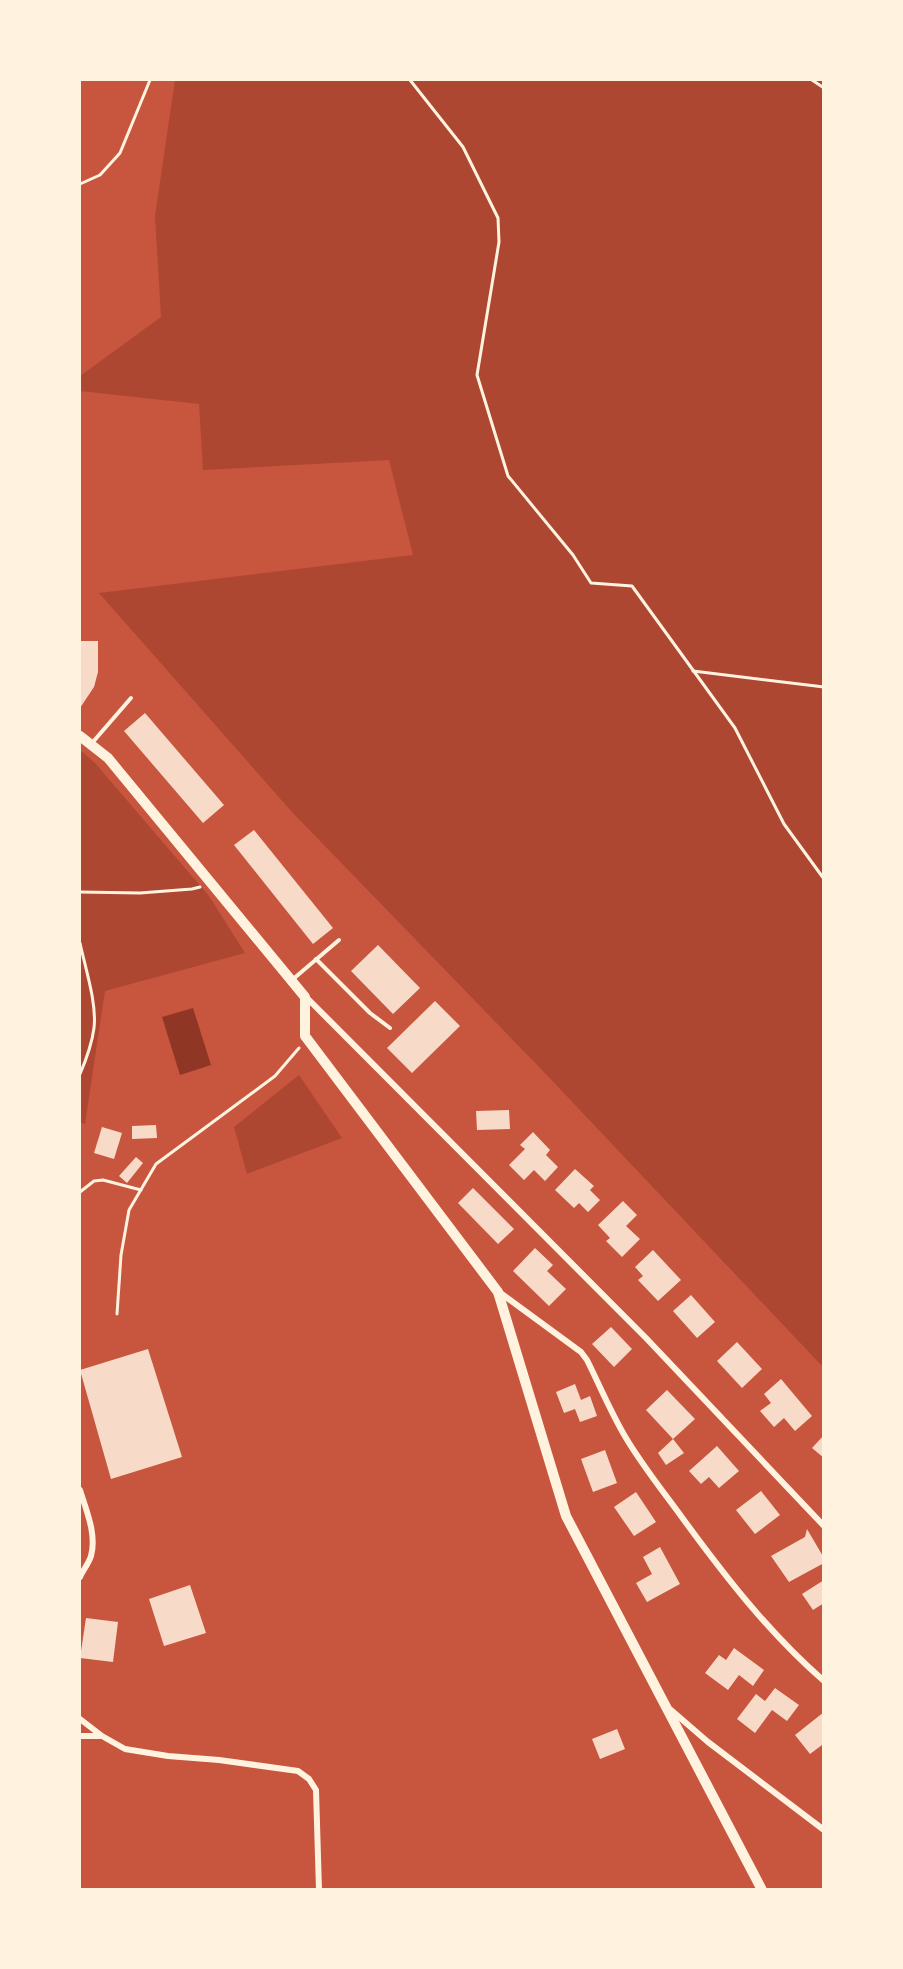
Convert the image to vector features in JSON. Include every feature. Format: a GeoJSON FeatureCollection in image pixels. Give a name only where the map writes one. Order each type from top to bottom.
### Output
{"type":"FeatureCollection","features":[{"type":"Feature","properties":{"kind":"street"},"geometry":{"type":"LineString","coordinates":[[80,736],[108,758],[306,997],[646,1338],[824,1526]]}},
{"type":"Feature","properties":{"kind":"street"},"geometry":{"type":"LineString","coordinates":[[306,997],[305,1036],[498,1292],[581,1352],[634,1452],[728,1581],[799,1659],[824,1681]]}},
{"type":"Feature","properties":{"kind":"street"},"geometry":{"type":"LineString","coordinates":[[498,1292],[566,1516],[667,1706],[760,1890]]}},
{"type":"Feature","properties":{"kind":"street"},"geometry":{"type":"LineString","coordinates":[[80,1490],[91,1526],[93,1542],[90,1557],[80,1577]]}},
{"type":"Feature","properties":{"kind":"street"},"geometry":{"type":"LineString","coordinates":[[667,1706],[708,1742],[824,1830]]}},
{"type":"Feature","properties":{"kind":"street"},"geometry":{"type":"LineString","coordinates":[[80,1719],[102,1736],[125,1749],[274,1767],[297,1771],[309,1779],[316,1790],[318,1890]]}},
{"type":"Feature","properties":{"kind":"street"},"geometry":{"type":"LineString","coordinates":[[80,1736],[102,1736]]}},
{"type":"Feature","properties":{"kind":"lane"},"geometry":{"type":"LineString","coordinates":[[91,744],[131,698]]}},
{"type":"Feature","properties":{"kind":"lane"},"geometry":{"type":"LineString","coordinates":[[292,980],[339,940]]}},
{"type":"Feature","properties":{"kind":"lane"},"geometry":{"type":"LineString","coordinates":[[316,959],[370,1013],[390,1028]]}},
{"type":"Feature","properties":{"kind":"path"},"geometry":{"type":"LineString","coordinates":[[80,184],[100,175],[120,153],[150,80]]}},
{"type":"Feature","properties":{"kind":"path"},"geometry":{"type":"LineString","coordinates":[[410,80],[463,147],[498,218],[498,242],[477,375],[508,476],[573,555],[591,583],[632,586],[735,728],[784,824],[824,879]]}},
{"type":"Feature","properties":{"kind":"path"},"geometry":{"type":"LineString","coordinates":[[812,80],[824,88]]}},
{"type":"Feature","properties":{"kind":"path"},"geometry":{"type":"LineString","coordinates":[[693,671],[824,687]]}},
{"type":"Feature","properties":{"kind":"path"},"geometry":{"type":"LineString","coordinates":[[80,891],[192,890],[213,884]]}},
{"type":"Feature","properties":{"kind":"path"},"geometry":{"type":"LineString","coordinates":[[80,943],[91,991],[94,1027],[80,1074]]}},
{"type":"Feature","properties":{"kind":"path"},"geometry":{"type":"LineString","coordinates":[[117,1314],[121,1255],[129,1210],[156,1164],[275,1076],[299,1048],[312,1044]]}},
{"type":"Feature","properties":{"kind":"path"},"geometry":{"type":"LineString","coordinates":[[80,1192],[94,1181],[103,1180],[141,1190]]}},
{"type":"Feature","properties":{"kind":"shaded area"},"geometry":{"type":"Polygon","coordinates":[[[175,80],[823,80],[823,1367],[542,1070],[292,812],[99,593],[413,555],[389,460],[203,470],[199,404],[80,391],[80,376],[161,317],[155,216],[175,80]]]}},
{"type":"Feature","properties":{"kind":"shaded area"},"geometry":{"type":"Polygon","coordinates":[[[80,750],[95,763],[209,896],[245,953],[105,991],[85,1124],[80,1122],[80,750]]]}},
{"type":"Feature","properties":{"kind":"shaded area"},"geometry":{"type":"Polygon","coordinates":[[[193,1008],[211,1065],[180,1075],[162,1017],[193,1008]]]}},
{"type":"Feature","properties":{"kind":"shaded area"},"geometry":{"type":"Polygon","coordinates":[[[299,1075],[342,1138],[247,1174],[234,1127],[299,1075]]]}},
{"type":"Feature","properties":{"kind":"building"},"geometry":{"type":"Polygon","coordinates":[[[80,641],[98,641],[98,672],[94,687],[80,708],[80,641]]]}},
{"type":"Feature","properties":{"kind":"building"},"geometry":{"type":"Polygon","coordinates":[[[145,713],[224,805],[203,823],[124,731],[145,713]]]}},
{"type":"Feature","properties":{"kind":"building"},"geometry":{"type":"Polygon","coordinates":[[[254,830],[333,928],[313,944],[234,845],[254,830]]]}},
{"type":"Feature","properties":{"kind":"building"},"geometry":{"type":"Polygon","coordinates":[[[378,945],[420,988],[393,1014],[351,971],[378,945]]]}},
{"type":"Feature","properties":{"kind":"building"},"geometry":{"type":"Polygon","coordinates":[[[435,1001],[460,1026],[412,1073],[387,1048],[435,1001]]]}},
{"type":"Feature","properties":{"kind":"building"},"geometry":{"type":"Polygon","coordinates":[[[509,1110],[510,1129],[477,1130],[476,1111],[509,1110]]]}},
{"type":"Feature","properties":{"kind":"building"},"geometry":{"type":"Polygon","coordinates":[[[156,1125],[157,1138],[132,1139],[132,1126],[156,1125]]]}},
{"type":"Feature","properties":{"kind":"building"},"geometry":{"type":"Polygon","coordinates":[[[102,1127],[122,1133],[114,1159],[94,1153],[102,1127]]]}},
{"type":"Feature","properties":{"kind":"building"},"geometry":{"type":"Polygon","coordinates":[[[533,1132],[550,1150],[546,1155],[558,1167],[545,1181],[534,1170],[524,1180],[509,1165],[525,1149],[520,1145],[533,1132]]]}},
{"type":"Feature","properties":{"kind":"building"},"geometry":{"type":"Polygon","coordinates":[[[136,1157],[143,1163],[127,1183],[119,1176],[136,1157]]]}},
{"type":"Feature","properties":{"kind":"building"},"geometry":{"type":"Polygon","coordinates":[[[575,1169],[594,1186],[590,1190],[600,1200],[588,1212],[579,1203],[574,1208],[555,1190],[575,1169]]]}},
{"type":"Feature","properties":{"kind":"building"},"geometry":{"type":"Polygon","coordinates":[[[473,1188],[514,1229],[498,1244],[458,1203],[473,1188]]]}},
{"type":"Feature","properties":{"kind":"building"},"geometry":{"type":"Polygon","coordinates":[[[623,1201],[637,1215],[626,1226],[640,1239],[622,1257],[606,1241],[610,1238],[598,1225],[623,1201]]]}},
{"type":"Feature","properties":{"kind":"building"},"geometry":{"type":"Polygon","coordinates":[[[535,1248],[553,1265],[547,1271],[566,1289],[549,1306],[513,1271],[535,1248]]]}},
{"type":"Feature","properties":{"kind":"building"},"geometry":{"type":"Polygon","coordinates":[[[653,1250],[681,1280],[658,1301],[638,1280],[643,1276],[635,1267],[653,1250]]]}},
{"type":"Feature","properties":{"kind":"building"},"geometry":{"type":"Polygon","coordinates":[[[691,1295],[715,1322],[697,1338],[673,1311],[691,1295]]]}},
{"type":"Feature","properties":{"kind":"building"},"geometry":{"type":"Polygon","coordinates":[[[611,1327],[632,1349],[614,1367],[592,1344],[611,1327]]]}},
{"type":"Feature","properties":{"kind":"building"},"geometry":{"type":"Polygon","coordinates":[[[737,1342],[762,1369],[742,1388],[717,1361],[737,1342]]]}},
{"type":"Feature","properties":{"kind":"building"},"geometry":{"type":"Polygon","coordinates":[[[148,1349],[182,1457],[111,1479],[80,1370],[148,1349]]]}},
{"type":"Feature","properties":{"kind":"building"},"geometry":{"type":"Polygon","coordinates":[[[781,1379],[812,1416],[795,1431],[784,1418],[774,1427],[760,1411],[771,1403],[764,1394],[781,1379]]]}},
{"type":"Feature","properties":{"kind":"building"},"geometry":{"type":"Polygon","coordinates":[[[575,1384],[581,1400],[590,1396],[597,1416],[580,1422],[575,1409],[564,1413],[556,1392],[575,1384]]]}},
{"type":"Feature","properties":{"kind":"building"},"geometry":{"type":"Polygon","coordinates":[[[667,1390],[695,1419],[673,1439],[646,1410],[667,1390]]]}},
{"type":"Feature","properties":{"kind":"building"},"geometry":{"type":"Polygon","coordinates":[[[824,1435],[824,1458],[812,1448],[824,1435]]]}},
{"type":"Feature","properties":{"kind":"building"},"geometry":{"type":"Polygon","coordinates":[[[673,1439],[684,1453],[666,1465],[658,1453],[673,1439]]]}},
{"type":"Feature","properties":{"kind":"building"},"geometry":{"type":"Polygon","coordinates":[[[717,1446],[739,1471],[719,1488],[709,1477],[701,1484],[689,1471],[717,1446]]]}},
{"type":"Feature","properties":{"kind":"building"},"geometry":{"type":"Polygon","coordinates":[[[605,1450],[617,1483],[593,1492],[581,1459],[605,1450]]]}},
{"type":"Feature","properties":{"kind":"building"},"geometry":{"type":"Polygon","coordinates":[[[761,1491],[780,1515],[755,1534],[736,1510],[761,1491]]]}},
{"type":"Feature","properties":{"kind":"building"},"geometry":{"type":"Polygon","coordinates":[[[636,1492],[656,1522],[634,1536],[614,1507],[636,1492]]]}},
{"type":"Feature","properties":{"kind":"building"},"geometry":{"type":"Polygon","coordinates":[[[807,1529],[824,1558],[824,1563],[789,1582],[771,1556],[805,1537],[807,1529]]]}},
{"type":"Feature","properties":{"kind":"building"},"geometry":{"type":"Polygon","coordinates":[[[660,1547],[680,1584],[647,1602],[636,1583],[652,1574],[643,1557],[660,1547]]]}},
{"type":"Feature","properties":{"kind":"building"},"geometry":{"type":"Polygon","coordinates":[[[824,1580],[824,1603],[813,1610],[802,1594],[824,1580]]]}},
{"type":"Feature","properties":{"kind":"building"},"geometry":{"type":"Polygon","coordinates":[[[190,1585],[206,1633],[164,1646],[149,1599],[190,1585]]]}},
{"type":"Feature","properties":{"kind":"building"},"geometry":{"type":"Polygon","coordinates":[[[86,1618],[118,1622],[113,1662],[80,1658],[86,1618]]]}},
{"type":"Feature","properties":{"kind":"building"},"geometry":{"type":"Polygon","coordinates":[[[734,1648],[764,1670],[753,1686],[739,1675],[728,1690],[705,1673],[719,1655],[726,1660],[734,1648]]]}},
{"type":"Feature","properties":{"kind":"building"},"geometry":{"type":"Polygon","coordinates":[[[775,1688],[799,1705],[787,1721],[772,1710],[755,1733],[737,1719],[756,1694],[765,1701],[775,1688]]]}},
{"type":"Feature","properties":{"kind":"building"},"geometry":{"type":"Polygon","coordinates":[[[824,1712],[824,1748],[822,1745],[810,1754],[795,1735],[824,1712]]]}},
{"type":"Feature","properties":{"kind":"building"},"geometry":{"type":"Polygon","coordinates":[[[617,1729],[625,1749],[600,1759],[592,1739],[617,1729]]]}}]}
